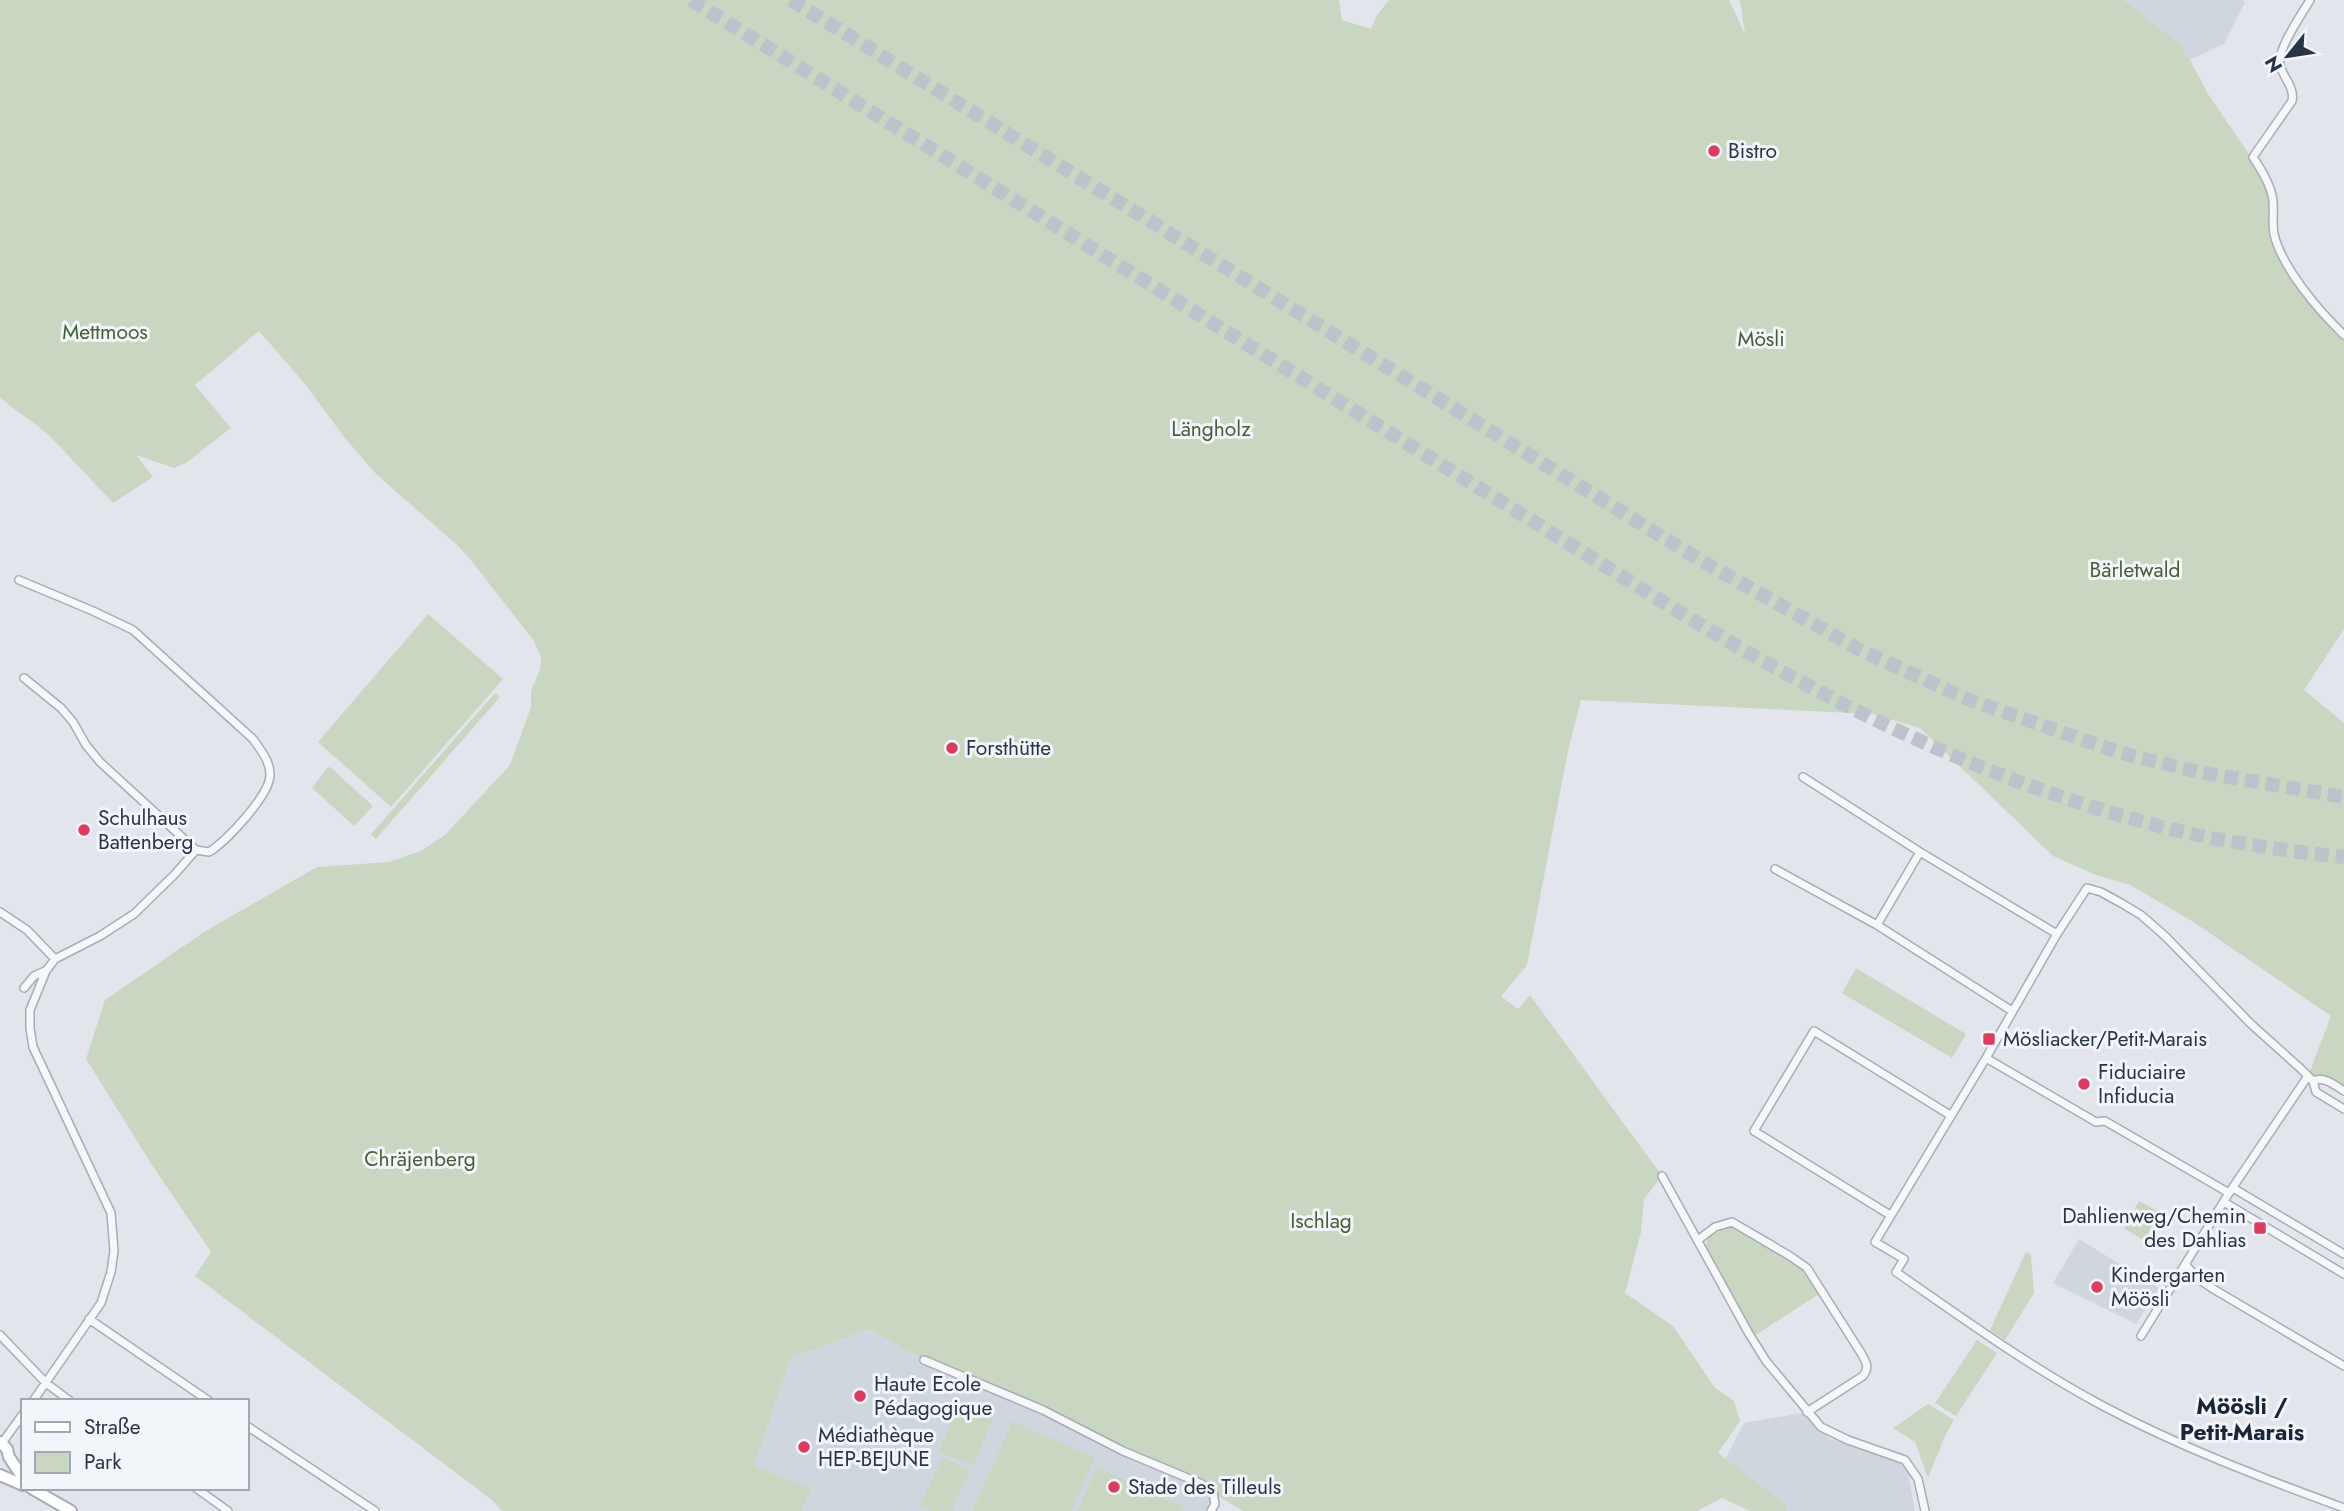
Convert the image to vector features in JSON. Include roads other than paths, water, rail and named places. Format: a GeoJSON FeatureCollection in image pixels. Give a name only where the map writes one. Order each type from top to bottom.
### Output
{"type":"FeatureCollection","features":[{"type":"Feature","properties":{"kind":"main road"},"geometry":{"type":"LineString","coordinates":[[1,1442],[21,1475]]}},
{"type":"Feature","properties":{"kind":"main road"},"geometry":{"type":"LineString","coordinates":[[9,1457],[0,1472],[21,1484]]}},
{"type":"Feature","properties":{"kind":"main road"},"geometry":{"type":"LineString","coordinates":[[34,1490],[71,1511]]}},
{"type":"Feature","properties":{"kind":"street"},"geometry":{"type":"LineString","coordinates":[[2310,0],[2280,54],[2280,66],[2292,92],[2291,101],[2253,158],[2270,188],[2274,234],[2288,264],[2309,296],[2344,335]]}},
{"type":"Feature","properties":{"kind":"street"},"geometry":{"type":"LineString","coordinates":[[19,580],[133,630],[253,739],[267,760],[270,774],[268,784],[262,796],[219,846],[209,852],[196,850],[100,762],[61,708],[24,678]]}},
{"type":"Feature","properties":{"kind":"street"},"geometry":{"type":"LineString","coordinates":[[1803,777],[1920,852],[2057,934]]}},
{"type":"Feature","properties":{"kind":"street"},"geometry":{"type":"LineString","coordinates":[[34,1399],[101,1303],[111,1272],[114,1251],[111,1213],[33,1047],[30,1010],[46,971],[55,959],[100,936],[134,914],[196,850]]}},
{"type":"Feature","properties":{"kind":"street"},"geometry":{"type":"LineString","coordinates":[[1877,925],[1920,852]]}},
{"type":"Feature","properties":{"kind":"street"},"geometry":{"type":"LineString","coordinates":[[1774,869],[1877,925],[2012,1011]]}},
{"type":"Feature","properties":{"kind":"street"},"geometry":{"type":"LineString","coordinates":[[2344,1109],[2316,1092],[2310,1079],[2141,915],[2101,892],[2087,888],[2057,934],[1875,1242],[1904,1259],[1896,1272],[2003,1347],[2092,1399],[2187,1447],[2344,1508]]}},
{"type":"Feature","properties":{"kind":"street"},"geometry":{"type":"LineString","coordinates":[[0,912],[27,930],[55,959]]}},
{"type":"Feature","properties":{"kind":"street"},"geometry":{"type":"LineString","coordinates":[[24,988],[34,976],[46,971]]}},
{"type":"Feature","properties":{"kind":"street"},"geometry":{"type":"LineString","coordinates":[[1890,1215],[1754,1130],[1814,1031],[1950,1115]]}},
{"type":"Feature","properties":{"kind":"street"},"geometry":{"type":"LineString","coordinates":[[1986,1058],[2096,1122],[2105,1121],[2344,1254]]}},
{"type":"Feature","properties":{"kind":"street"},"geometry":{"type":"LineString","coordinates":[[2310,1079],[2325,1080],[2344,1091]]}},
{"type":"Feature","properties":{"kind":"street"},"geometry":{"type":"LineString","coordinates":[[2141,1336],[2231,1191],[2310,1079]]}},
{"type":"Feature","properties":{"kind":"street"},"geometry":{"type":"LineString","coordinates":[[1662,1177],[1766,1361],[1821,1427],[1832,1434],[1905,1460],[1918,1479],[1925,1511]]}},
{"type":"Feature","properties":{"kind":"street"},"geometry":{"type":"LineString","coordinates":[[2224,1202],[2344,1274]]}},
{"type":"Feature","properties":{"kind":"street"},"geometry":{"type":"LineString","coordinates":[[1698,1240],[1715,1227],[1732,1222],[1807,1268],[1867,1365],[1867,1371],[1849,1386],[1807,1412]]}},
{"type":"Feature","properties":{"kind":"street"},"geometry":{"type":"LineString","coordinates":[[2186,1265],[2196,1277],[2215,1290],[2344,1366]]}},
{"type":"Feature","properties":{"kind":"street"},"geometry":{"type":"LineString","coordinates":[[89,1319],[206,1399]]}},
{"type":"Feature","properties":{"kind":"street"},"geometry":{"type":"LineString","coordinates":[[0,1335],[46,1383],[66,1399]]}},
{"type":"Feature","properties":{"kind":"street"},"geometry":{"type":"LineString","coordinates":[[924,1360],[1042,1410],[1123,1451],[1202,1484],[1213,1493],[1215,1504],[1211,1511]]}},
{"type":"Feature","properties":{"kind":"street"},"geometry":{"type":"LineString","coordinates":[[1,1442],[21,1417]]}},
{"type":"Feature","properties":{"kind":"street"},"geometry":{"type":"LineString","coordinates":[[248,1427],[376,1511]]}},
{"type":"Feature","properties":{"kind":"street"},"geometry":{"type":"LineString","coordinates":[[198,1490],[228,1511]]}},
{"type":"Feature","properties":{"kind":"tunnel"},"geometry":{"type":"LineString","coordinates":[[691,0],[1676,610],[1738,647],[1863,714],[1992,771],[2058,796],[2127,817],[2233,842],[2344,857]]}},
{"type":"Feature","properties":{"kind":"tunnel"},"geometry":{"type":"LineString","coordinates":[[791,0],[1695,557],[1860,650],[1967,699],[2121,753],[2199,772],[2344,797]]}},
{"type":"Feature","properties":{"kind":"place","name":"Bistro"},"geometry":{"type":"Point","coordinates":[1714,151]}},
{"type":"Feature","properties":{"kind":"place","name":"Forsthütte"},"geometry":{"type":"Point","coordinates":[952,748]}},
{"type":"Feature","properties":{"kind":"place","name":"Schulhaus Battenberg"},"geometry":{"type":"Point","coordinates":[84,830]}},
{"type":"Feature","properties":{"kind":"place","name":"Mösliacker/Petit-Marais"},"geometry":{"type":"Point","coordinates":[1989,1039]}},
{"type":"Feature","properties":{"kind":"place","name":"Fiduciaire Infiducia"},"geometry":{"type":"Point","coordinates":[2084,1084]}},
{"type":"Feature","properties":{"kind":"place","name":"Dahlienweg/Chemin des Dahlias"},"geometry":{"type":"Point","coordinates":[2260,1228]}},
{"type":"Feature","properties":{"kind":"place","name":"Kindergarten Möösli"},"geometry":{"type":"Point","coordinates":[2097,1287]}},
{"type":"Feature","properties":{"kind":"place","name":"Haute Ecole Pédagogique"},"geometry":{"type":"Point","coordinates":[860,1396]}},
{"type":"Feature","properties":{"kind":"place","name":"Médiathèque HEP-BEJUNE"},"geometry":{"type":"Point","coordinates":[804,1447]}},
{"type":"Feature","properties":{"kind":"place","name":"Stade des Tilleuls"},"geometry":{"type":"Point","coordinates":[1114,1487]}},
{"type":"Feature","properties":{"kind":"district","name":"Möösli / Petit-Marais"},"geometry":{"type":"Point","coordinates":[2242,1419]}},
{"type":"Feature","properties":{"kind":"park label","name":"Mettmoos"},"geometry":{"type":"Point","coordinates":[105,332]}},
{"type":"Feature","properties":{"kind":"park label","name":"Mösli"},"geometry":{"type":"Point","coordinates":[1761,339]}},
{"type":"Feature","properties":{"kind":"park label","name":"Längholz"},"geometry":{"type":"Point","coordinates":[1211,429]}},
{"type":"Feature","properties":{"kind":"park label","name":"Bärletwald"},"geometry":{"type":"Point","coordinates":[2135,570]}},
{"type":"Feature","properties":{"kind":"park label","name":"Chräjenberg"},"geometry":{"type":"Point","coordinates":[420,1159]}},
{"type":"Feature","properties":{"kind":"park label","name":"Ischlag"},"geometry":{"type":"Point","coordinates":[1321,1221]}}]}
